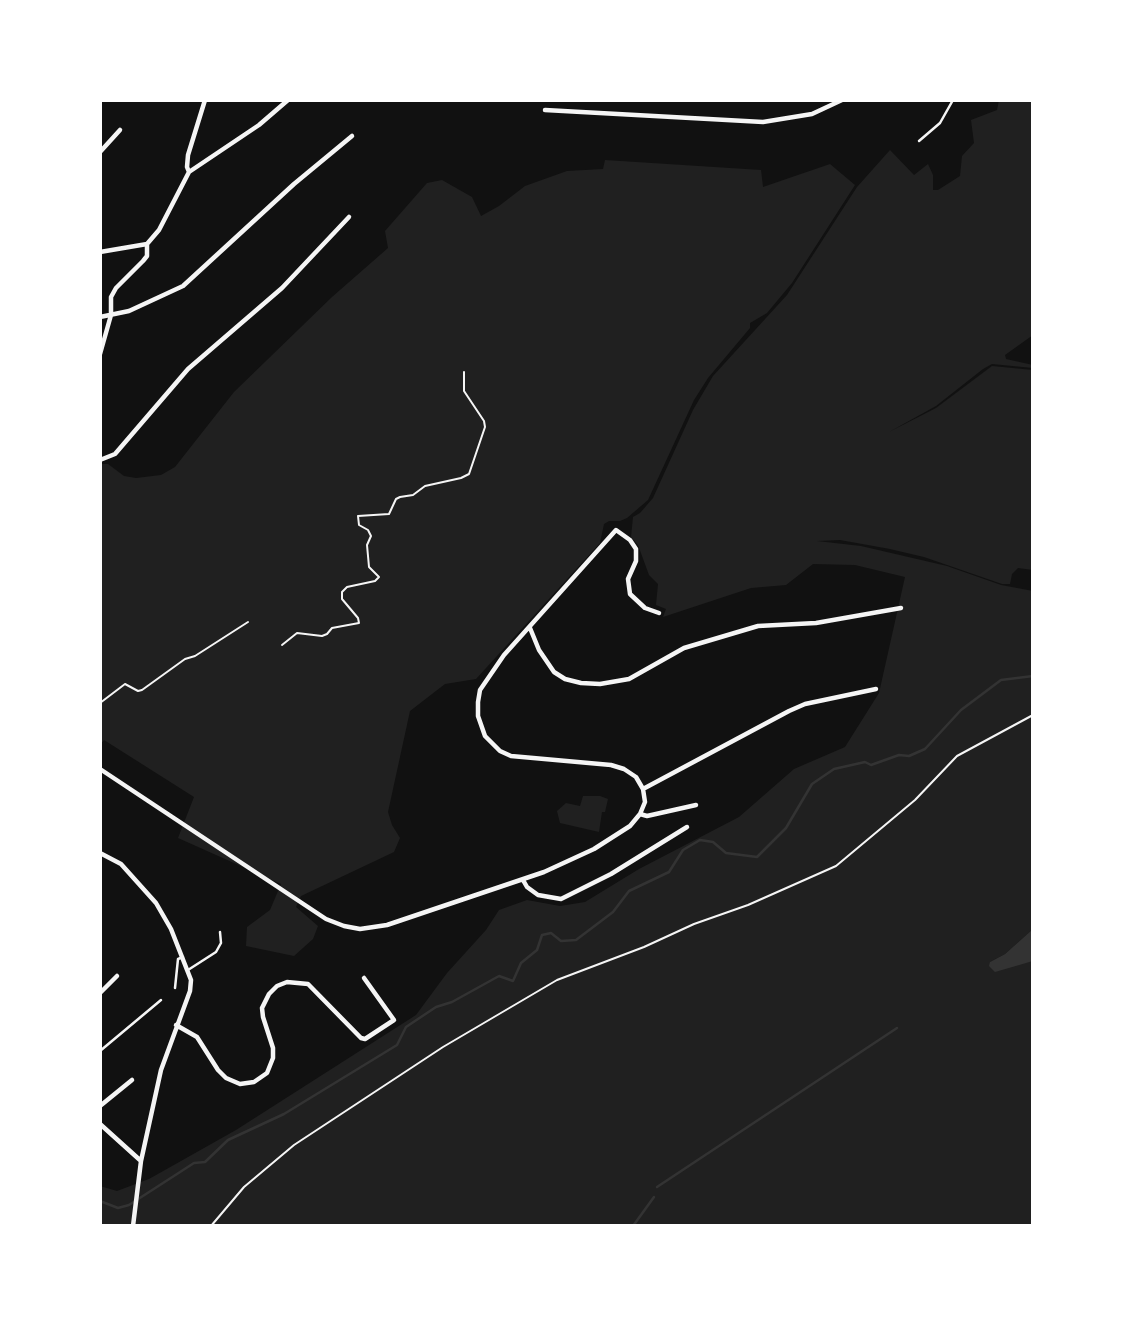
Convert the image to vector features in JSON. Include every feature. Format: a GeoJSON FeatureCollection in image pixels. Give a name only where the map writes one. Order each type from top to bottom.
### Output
{"type":"FeatureCollection","features":[{"type":"Feature","properties":{"kind":"street"},"geometry":{"type":"LineString","coordinates":[[189,172],[188,155],[205,100]]}},
{"type":"Feature","properties":{"kind":"street"},"geometry":{"type":"LineString","coordinates":[[100,354],[111,315],[113,293],[144,261],[147,244],[159,230],[189,172],[259,125],[288,100]]}},
{"type":"Feature","properties":{"kind":"street"},"geometry":{"type":"LineString","coordinates":[[545,110],[763,122],[812,114],[842,100]]}},
{"type":"Feature","properties":{"kind":"street"},"geometry":{"type":"LineString","coordinates":[[100,152],[120,131]]}},
{"type":"Feature","properties":{"kind":"street"},"geometry":{"type":"LineString","coordinates":[[100,317],[129,311],[183,286],[294,184],[352,136]]}},
{"type":"Feature","properties":{"kind":"street"},"geometry":{"type":"LineString","coordinates":[[100,460],[115,454],[185,372],[282,288],[349,217]]}},
{"type":"Feature","properties":{"kind":"street"},"geometry":{"type":"LineString","coordinates":[[100,252],[147,244]]}},
{"type":"Feature","properties":{"kind":"street"},"geometry":{"type":"LineString","coordinates":[[100,769],[324,918],[360,929],[387,925],[523,880],[594,849],[625,831],[640,814],[645,802],[643,789],[636,777],[624,769],[611,765],[511,756],[500,751],[485,736],[478,716],[480,691],[504,655],[616,530],[633,543],[636,549],[636,561],[628,579],[630,594],[645,608],[659,613]]}},
{"type":"Feature","properties":{"kind":"street"},"geometry":{"type":"LineString","coordinates":[[530,628],[539,650],[554,672],[565,679],[580,683],[600,684],[617,682],[642,673],[684,648],[758,626],[816,623],[901,608]]}},
{"type":"Feature","properties":{"kind":"street"},"geometry":{"type":"LineString","coordinates":[[643,789],[789,711],[876,689]]}},
{"type":"Feature","properties":{"kind":"street"},"geometry":{"type":"LineString","coordinates":[[640,814],[647,816],[696,805]]}},
{"type":"Feature","properties":{"kind":"street"},"geometry":{"type":"LineString","coordinates":[[523,880],[527,887],[538,895],[561,899],[611,874],[687,827]]}},
{"type":"Feature","properties":{"kind":"street"},"geometry":{"type":"LineString","coordinates":[[100,853],[125,868],[167,920],[188,970],[190,991],[161,1070],[141,1161],[133,1226]]}},
{"type":"Feature","properties":{"kind":"street"},"geometry":{"type":"LineString","coordinates":[[100,993],[117,976]]}},
{"type":"Feature","properties":{"kind":"street"},"geometry":{"type":"LineString","coordinates":[[176,1025],[197,1037],[226,1078],[240,1084],[254,1082],[267,1073],[273,1058],[273,1048],[262,1008],[269,993],[287,982],[308,984],[360,1038],[365,1039],[394,1020],[363,978]]}},
{"type":"Feature","properties":{"kind":"street"},"geometry":{"type":"LineString","coordinates":[[100,1106],[132,1080]]}},
{"type":"Feature","properties":{"kind":"street"},"geometry":{"type":"LineString","coordinates":[[100,1124],[141,1161]]}},
{"type":"Feature","properties":{"kind":"lane"},"geometry":{"type":"LineString","coordinates":[[919,141],[940,123],[953,100]]}},
{"type":"Feature","properties":{"kind":"lane"},"geometry":{"type":"LineString","coordinates":[[111,315],[114,324]]}},
{"type":"Feature","properties":{"kind":"lane"},"geometry":{"type":"LineString","coordinates":[[188,970],[216,952],[221,943],[220,932]]}},
{"type":"Feature","properties":{"kind":"lane"},"geometry":{"type":"LineString","coordinates":[[175,988],[178,960],[183,957]]}},
{"type":"Feature","properties":{"kind":"lane"},"geometry":{"type":"LineString","coordinates":[[100,1051],[161,1000]]}},
{"type":"Feature","properties":{"kind":"path"},"geometry":{"type":"LineString","coordinates":[[282,645],[297,633],[322,636],[332,628],[355,626],[359,623],[342,599],[342,592],[347,587],[375,581],[379,577],[369,567],[367,545],[370,536],[368,530],[363,530],[359,525],[358,516],[389,514],[400,496],[413,495],[425,486],[469,474],[484,436],[485,424],[464,391],[464,372]]}},
{"type":"Feature","properties":{"kind":"path"},"geometry":{"type":"LineString","coordinates":[[100,703],[125,684],[140,691],[185,659],[195,656],[248,622]]}},
{"type":"Feature","properties":{"kind":"path"},"geometry":{"type":"LineString","coordinates":[[211,1226],[244,1186],[294,1145],[443,1047],[541,988],[694,924],[748,905],[836,866],[915,800],[957,756],[1033,715]]}},
{"type":"Feature","properties":{"kind":"shaded area"},"geometry":{"type":"Polygon","coordinates":[[[999,100],[1033,100],[1033,335],[1005,355],[1006,359],[1033,365],[1033,368],[992,364],[936,406],[889,432],[936,408],[992,366],[1033,370],[1033,570],[1018,568],[1012,574],[1010,584],[1002,584],[924,557],[890,549],[840,540],[817,541],[861,546],[947,566],[1001,585],[1033,591],[1033,929],[1005,954],[990,962],[1015,965],[1033,961],[1033,1226],[100,1226],[100,1186],[117,1191],[149,1179],[236,1130],[416,1015],[447,973],[486,930],[499,910],[527,900],[560,906],[585,902],[639,869],[739,817],[794,769],[845,747],[879,693],[905,577],[855,565],[813,564],[786,585],[751,588],[663,617],[666,609],[656,605],[658,584],[649,575],[638,545],[631,537],[633,517],[653,498],[693,410],[713,376],[787,295],[857,187],[890,150],[914,175],[928,164],[933,175],[933,190],[938,190],[960,176],[962,156],[974,143],[971,120],[997,110],[999,100]]]}},
{"type":"Feature","properties":{"kind":"shaded area"},"geometry":{"type":"Polygon","coordinates":[[[605,160],[761,170],[763,187],[830,164],[855,185],[792,283],[767,313],[750,323],[750,328],[708,378],[694,400],[648,500],[627,518],[604,524],[600,543],[476,679],[445,684],[410,711],[388,812],[400,838],[394,852],[301,896],[296,907],[318,926],[313,939],[294,956],[246,946],[247,927],[270,910],[281,884],[178,838],[194,797],[104,740],[100,745],[100,464],[108,464],[124,476],[136,478],[161,475],[175,467],[234,392],[332,297],[388,248],[385,231],[427,183],[442,180],[472,197],[481,216],[525,186],[567,171],[603,169],[605,160]]]}},
{"type":"Feature","properties":{"kind":"shaded area"},"geometry":{"type":"Polygon","coordinates":[[[583,796],[608,799],[605,812],[602,812],[599,832],[560,823],[557,811],[566,803],[580,806],[583,796]]]}},
{"type":"Feature","properties":{"kind":"shaded area"},"geometry":{"type":"Polygon","coordinates":[[[1033,929],[1033,961],[995,972],[989,966],[990,962],[1005,954],[1033,929]]]}},
{"type":"Feature","properties":{"kind":"waterway"},"geometry":{"type":"LineString","coordinates":[[100,1201],[118,1208],[129,1205],[194,1163],[205,1162],[228,1140],[284,1114],[397,1045],[406,1027],[436,1007],[452,1002],[499,976],[513,981],[521,963],[537,950],[542,935],[551,933],[561,941],[576,940],[613,912],[629,891],[669,872],[683,850],[700,840],[713,842],[726,853],[757,857],[786,828],[812,784],[834,769],[865,762],[871,765],[899,755],[909,756],[925,749],[961,710],[1001,680],[1033,676]]}},
{"type":"Feature","properties":{"kind":"waterway"},"geometry":{"type":"LineString","coordinates":[[657,1187],[897,1028]]}},
{"type":"Feature","properties":{"kind":"waterway"},"geometry":{"type":"LineString","coordinates":[[633,1226],[654,1197]]}}]}
